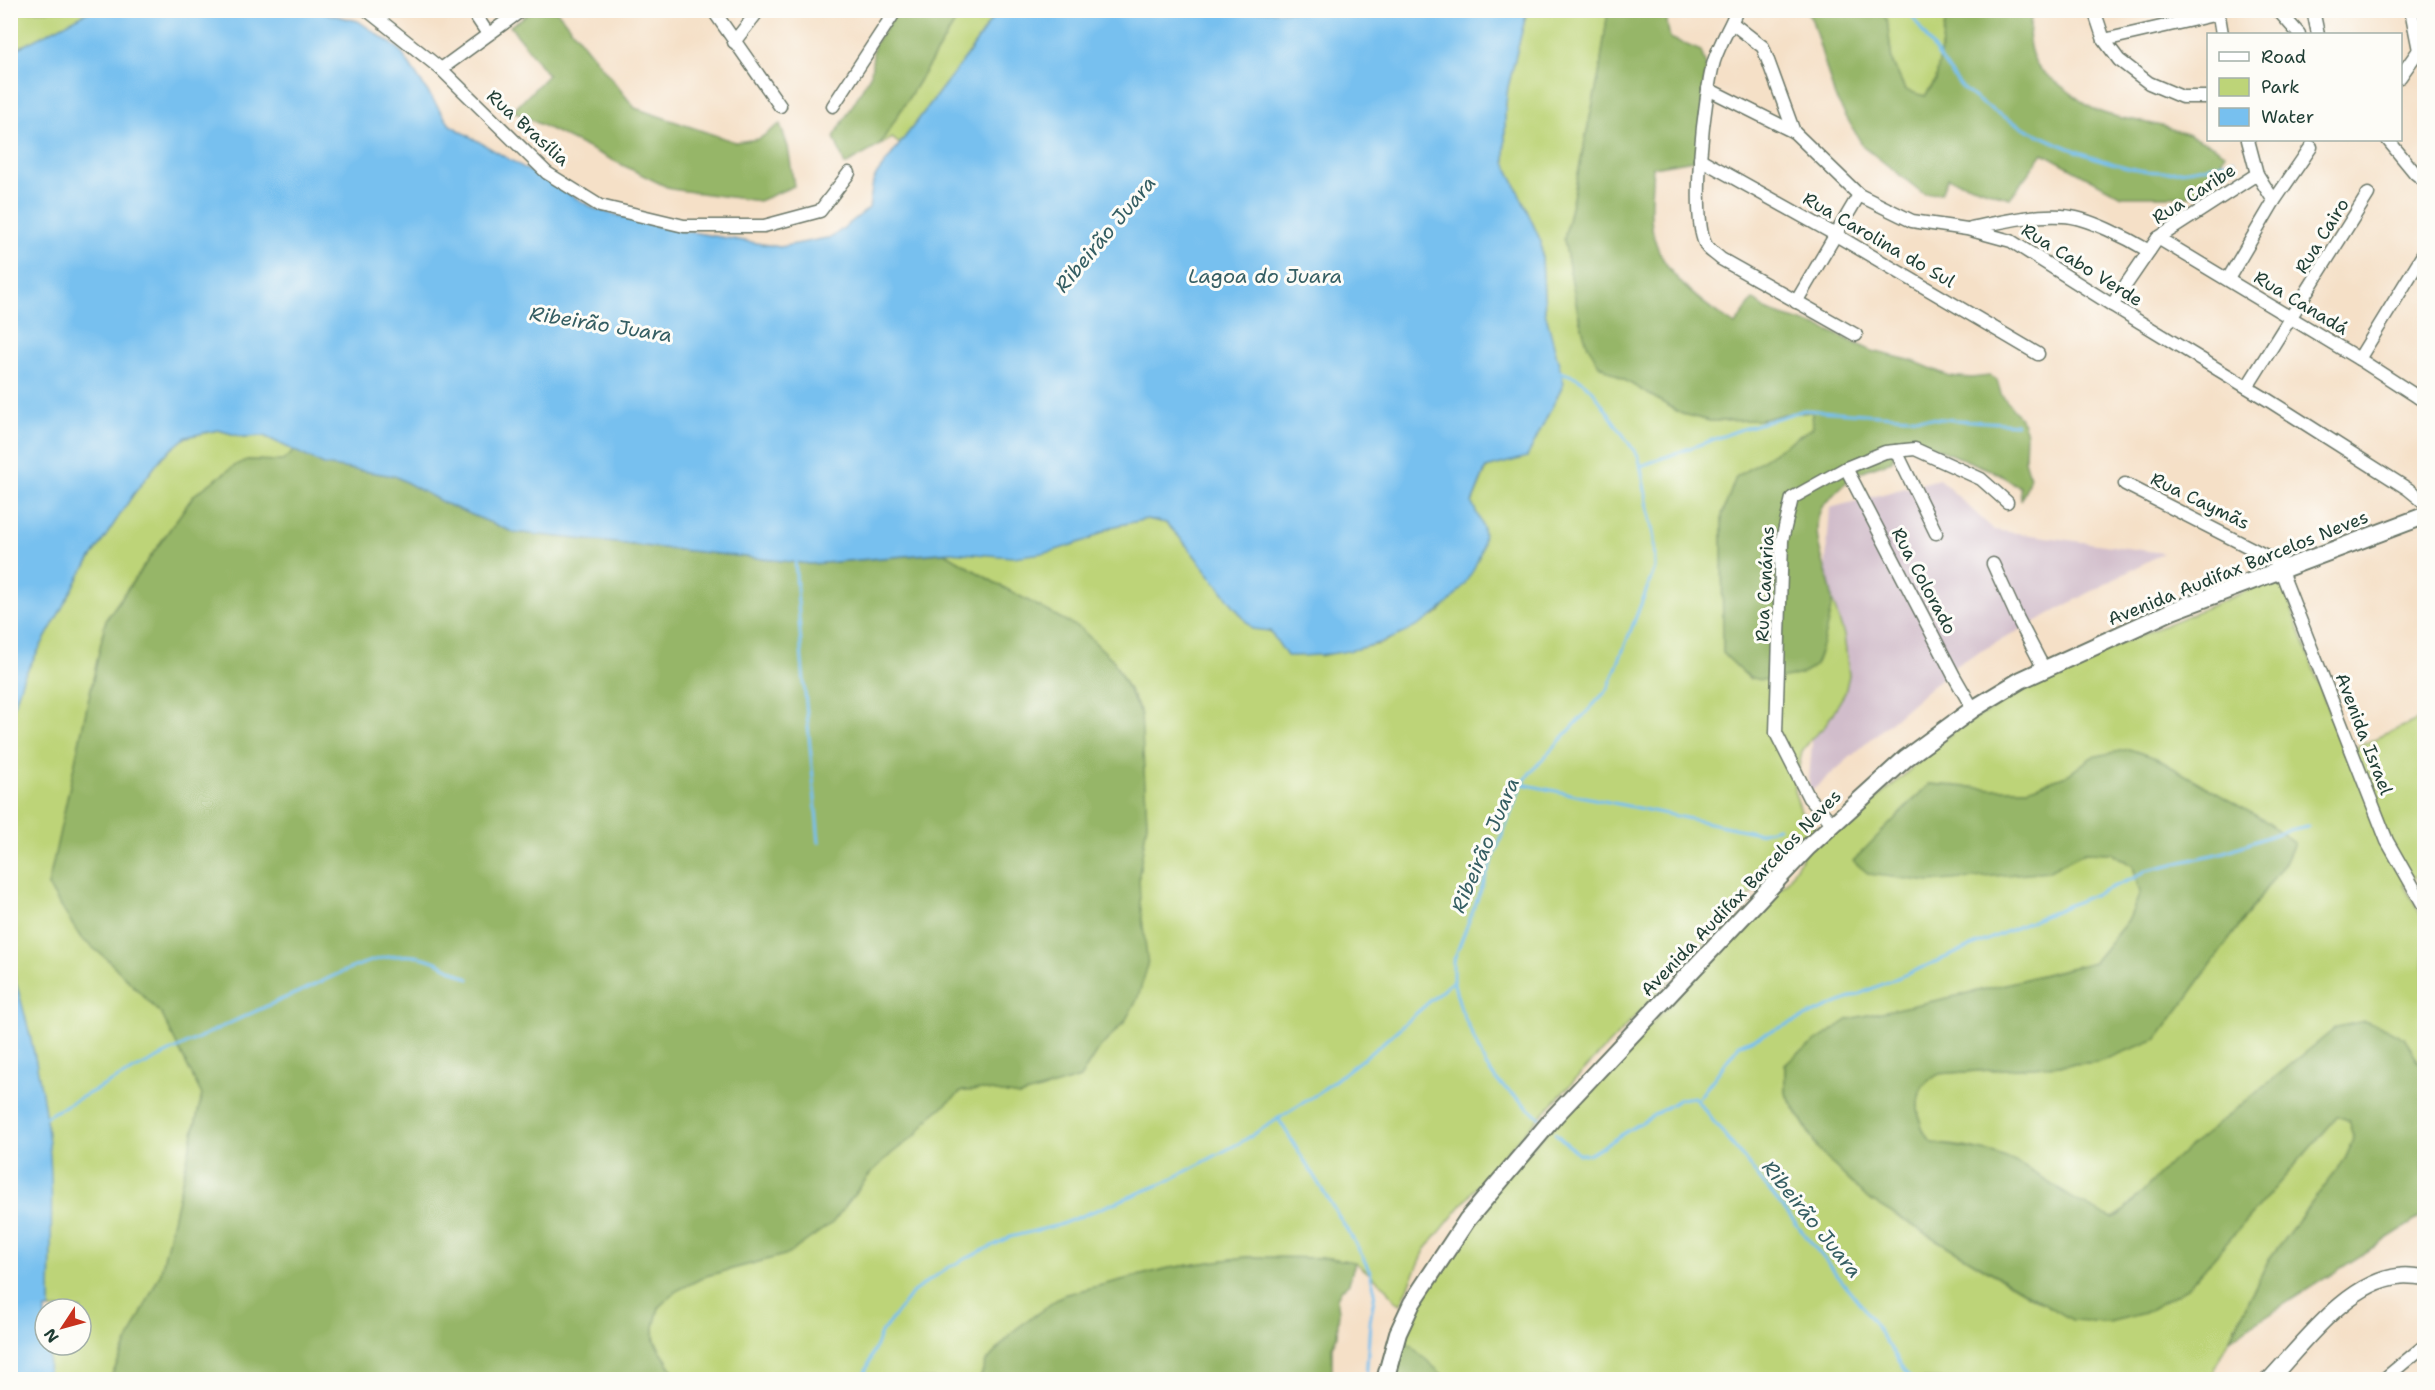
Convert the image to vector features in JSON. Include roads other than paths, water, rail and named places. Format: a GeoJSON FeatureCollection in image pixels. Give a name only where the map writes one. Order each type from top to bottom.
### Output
{"type":"FeatureCollection","features":[{"type":"Feature","properties":{"kind":"main road","name":"Avenida Audifax Barcelos Neves"},"geometry":{"type":"LineString","coordinates":[[1385,1380],[1398,1333],[1412,1303],[1467,1220],[1555,1116],[1808,847],[1906,758],[1973,709],[2044,669],[2172,611],[2424,516]]}},
{"type":"Feature","properties":{"kind":"street","name":"Rua Brasília"},"geometry":{"type":"LineString","coordinates":[[367,10],[441,69],[547,173],[600,206],[684,226],[764,226],[820,211],[849,173]]}},
{"type":"Feature","properties":{"kind":"street"},"geometry":{"type":"LineString","coordinates":[[472,10],[488,34]]}},
{"type":"Feature","properties":{"kind":"street"},"geometry":{"type":"LineString","coordinates":[[441,69],[522,10]]}},
{"type":"Feature","properties":{"kind":"street"},"geometry":{"type":"LineString","coordinates":[[713,10],[780,106]]}},
{"type":"Feature","properties":{"kind":"street"},"geometry":{"type":"LineString","coordinates":[[734,42],[759,10]]}},
{"type":"Feature","properties":{"kind":"street"},"geometry":{"type":"LineString","coordinates":[[833,106],[896,10]]}},
{"type":"Feature","properties":{"kind":"street"},"geometry":{"type":"LineString","coordinates":[[1737,10],[1714,60],[1708,88],[1700,159],[1700,220],[1706,246],[1721,259],[1856,335]]}},
{"type":"Feature","properties":{"kind":"street"},"geometry":{"type":"LineString","coordinates":[[2094,10],[2104,40],[2119,60],[2149,83],[2182,97],[2207,97]]}},
{"type":"Feature","properties":{"kind":"street"},"geometry":{"type":"LineString","coordinates":[[2278,10],[2298,33]]}},
{"type":"Feature","properties":{"kind":"street"},"geometry":{"type":"LineString","coordinates":[[2313,10],[2318,33]]}},
{"type":"Feature","properties":{"kind":"street"},"geometry":{"type":"LineString","coordinates":[[2402,74],[2422,49],[2411,10]]}},
{"type":"Feature","properties":{"kind":"street"},"geometry":{"type":"LineString","coordinates":[[2104,40],[2218,12],[2223,33]]}},
{"type":"Feature","properties":{"kind":"street","name":"Rua Cabo Verde"},"geometry":{"type":"LineString","coordinates":[[1732,23],[1763,47],[1794,132],[1859,195],[1912,220],[1967,229],[2011,241],[2247,387],[2408,489],[2424,502]]}},
{"type":"Feature","properties":{"kind":"street"},"geometry":{"type":"LineString","coordinates":[[1708,88],[1794,132]]}},
{"type":"Feature","properties":{"kind":"street"},"geometry":{"type":"LineString","coordinates":[[2247,141],[2257,174],[2274,201]]}},
{"type":"Feature","properties":{"kind":"street"},"geometry":{"type":"LineString","coordinates":[[2389,141],[2415,173],[2424,180]]}},
{"type":"Feature","properties":{"kind":"street"},"geometry":{"type":"LineString","coordinates":[[2228,279],[2274,201],[2311,147]]}},
{"type":"Feature","properties":{"kind":"street","name":"Rua Carolina do Sul"},"geometry":{"type":"LineString","coordinates":[[1700,159],[1836,235],[2038,354]]}},
{"type":"Feature","properties":{"kind":"street","name":"Rua Caribe"},"geometry":{"type":"LineString","coordinates":[[2112,305],[2158,238],[2257,174]]}},
{"type":"Feature","properties":{"kind":"street","name":"Rua Cairo"},"geometry":{"type":"LineString","coordinates":[[2247,387],[2368,194]]}},
{"type":"Feature","properties":{"kind":"street"},"geometry":{"type":"LineString","coordinates":[[1796,302],[1859,195]]}},
{"type":"Feature","properties":{"kind":"street"},"geometry":{"type":"LineString","coordinates":[[1967,229],[2020,218],[2065,216],[2120,234],[2149,250]]}},
{"type":"Feature","properties":{"kind":"street","name":"Rua Canadá"},"geometry":{"type":"LineString","coordinates":[[2158,238],[2422,395]]}},
{"type":"Feature","properties":{"kind":"street"},"geometry":{"type":"LineString","coordinates":[[2359,359],[2424,253]]}},
{"type":"Feature","properties":{"kind":"street","name":"Rua Canárias"},"geometry":{"type":"LineString","coordinates":[[1833,824],[1809,798],[1776,733],[1782,540],[1792,498],[1846,468],[1884,452],[1915,449],[1981,479],[2007,502]]}},
{"type":"Feature","properties":{"kind":"street"},"geometry":{"type":"LineString","coordinates":[[1896,451],[1936,533]]}},
{"type":"Feature","properties":{"kind":"street","name":"Rua Colorado"},"geometry":{"type":"LineString","coordinates":[[1846,468],[1973,709]]}},
{"type":"Feature","properties":{"kind":"street","name":"Rua Caymãs"},"geometry":{"type":"LineString","coordinates":[[2126,484],[2286,569]]}},
{"type":"Feature","properties":{"kind":"street"},"geometry":{"type":"LineString","coordinates":[[1993,564],[2018,620],[2044,669]]}},
{"type":"Feature","properties":{"kind":"street","name":"Avenida Israel"},"geometry":{"type":"LineString","coordinates":[[2286,569],[2387,841],[2424,906]]}},
{"type":"Feature","properties":{"kind":"street"},"geometry":{"type":"LineString","coordinates":[[2269,1380],[2351,1295],[2389,1278],[2403,1275],[2424,1277]]}},
{"type":"Feature","properties":{"kind":"street"},"geometry":{"type":"LineString","coordinates":[[2383,1380],[2424,1346]]}},
{"type":"Feature","properties":{"kind":"water","name":"Lagoa do Juara"},"geometry":{"type":"Polygon","coordinates":[[[312,10],[358,21],[399,49],[450,125],[595,209],[661,227],[780,247],[832,237],[869,208],[873,182],[877,174],[968,54],[997,11],[1527,11],[1508,87],[1505,111],[1505,162],[1541,242],[1545,312],[1564,383],[1527,457],[1486,468],[1472,503],[1483,528],[1482,545],[1472,572],[1457,594],[1416,627],[1392,638],[1366,647],[1340,652],[1287,656],[1270,631],[1252,629],[1183,541],[1166,523],[1147,519],[1111,527],[1090,539],[1050,552],[1013,557],[950,552],[811,564],[513,532],[446,504],[395,476],[324,465],[264,436],[243,437],[218,430],[186,437],[162,457],[133,495],[82,572],[23,678],[11,716],[11,52],[90,11],[312,10]]]}},
{"type":"Feature","properties":{"kind":"water"},"geometry":{"type":"Polygon","coordinates":[[[11,966],[37,1065],[49,1148],[51,1194],[50,1297],[33,1297],[33,1357],[49,1357],[48,1379],[11,1379],[11,966]]]}},
{"type":"Feature","properties":{"kind":"waterway"},"geometry":{"type":"LineString","coordinates":[[1908,10],[1961,86],[1977,100],[2026,129],[2086,154],[2140,170],[2179,171],[2234,160]]}},
{"type":"Feature","properties":{"kind":"waterway","name":"Ribeirão Juara"},"geometry":{"type":"LineString","coordinates":[[1540,1118],[1497,1081],[1486,1066],[1461,1009],[1453,981],[1453,962],[1522,784],[1608,689],[1655,568],[1654,539],[1639,458],[1593,391],[1578,378],[1558,371]]}},
{"type":"Feature","properties":{"kind":"waterway"},"geometry":{"type":"LineString","coordinates":[[1641,466],[1742,429],[1804,410],[2017,424]]}},
{"type":"Feature","properties":{"kind":"waterway"},"geometry":{"type":"LineString","coordinates":[[795,560],[819,842]]}},
{"type":"Feature","properties":{"kind":"waterway"},"geometry":{"type":"LineString","coordinates":[[1522,784],[1758,833],[1778,828]]}},
{"type":"Feature","properties":{"kind":"waterway"},"geometry":{"type":"LineString","coordinates":[[1698,1099],[1739,1045],[2136,877],[2147,870],[2225,852],[2284,831],[2308,826]]}},
{"type":"Feature","properties":{"kind":"waterway"},"geometry":{"type":"LineString","coordinates":[[43,1118],[203,1036],[341,972],[370,961],[399,956],[421,957],[469,979]]}},
{"type":"Feature","properties":{"kind":"waterway"},"geometry":{"type":"LineString","coordinates":[[862,1380],[881,1333],[913,1292],[947,1268],[1010,1237],[1059,1225],[1164,1183],[1243,1141],[1317,1094],[1378,1047],[1453,981]]}},
{"type":"Feature","properties":{"kind":"waterway","name":"Ribeirão Juara"},"geometry":{"type":"LineString","coordinates":[[1555,1133],[1578,1154],[1590,1154],[1680,1099],[1694,1097],[1862,1306],[1912,1380]]}},
{"type":"Feature","properties":{"kind":"waterway"},"geometry":{"type":"LineString","coordinates":[[1278,1118],[1357,1246],[1370,1272],[1375,1292],[1370,1321],[1366,1380]]}}]}
